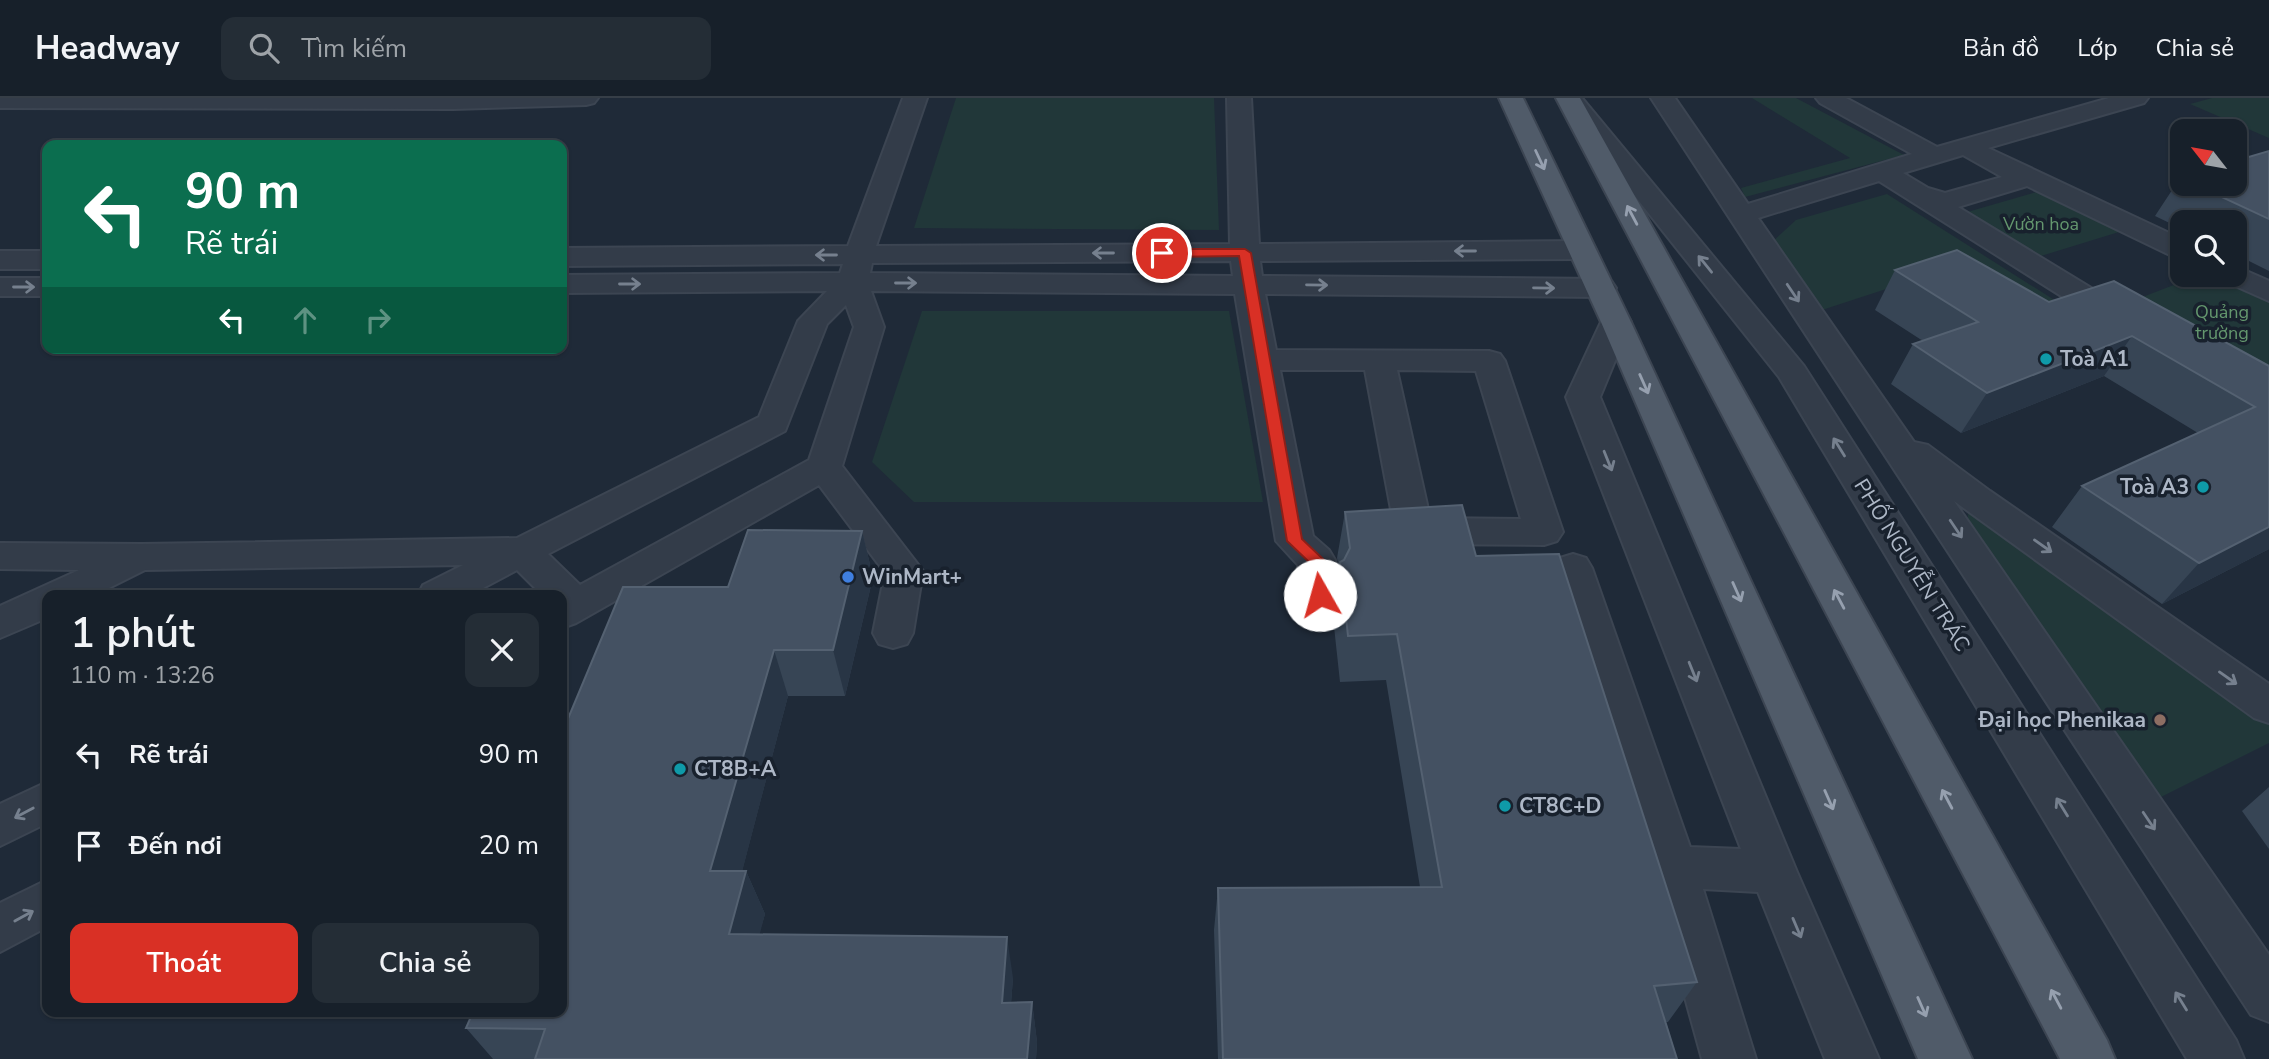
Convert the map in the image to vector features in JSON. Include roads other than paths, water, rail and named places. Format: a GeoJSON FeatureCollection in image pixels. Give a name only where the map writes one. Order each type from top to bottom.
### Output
{"type":"FeatureCollection","features":[{"type":"Feature","properties":{"kind":"main road"},"geometry":{"type":"LineString","coordinates":[[1511,98],[1609,305],[1945,1059]]}},
{"type":"Feature","properties":{"kind":"main road","name":"PHỐ NGUYỄN TRÁC"},"geometry":{"type":"LineString","coordinates":[[1569,98],[2088,1059]]}},
{"type":"Feature","properties":{"kind":"street"},"geometry":{"type":"LineString","coordinates":[[0,101],[586,98]]}},
{"type":"Feature","properties":{"kind":"street"},"geometry":{"type":"LineString","coordinates":[[447,590],[773,423],[813,321],[856,269],[915,98]]}},
{"type":"Feature","properties":{"kind":"street"},"geometry":{"type":"LineString","coordinates":[[1239,98],[1246,269],[1295,541],[1316,560],[1320,595]]}},
{"type":"Feature","properties":{"kind":"street","name":"PHỐ NGUYỄN TRÁC"},"geometry":{"type":"LineString","coordinates":[[1569,98],[1793,373],[2217,1059]]}},
{"type":"Feature","properties":{"kind":"street"},"geometry":{"type":"LineString","coordinates":[[1663,98],[2269,998]]}},
{"type":"Feature","properties":{"kind":"street"},"geometry":{"type":"LineString","coordinates":[[1828,98],[1933,155]]}},
{"type":"Feature","properties":{"kind":"street"},"geometry":{"type":"LineString","coordinates":[[1740,215],[1933,155],[1968,148],[2136,98]]}},
{"type":"Feature","properties":{"kind":"street"},"geometry":{"type":"LineString","coordinates":[[1881,171],[1938,202],[2018,181],[2012,172],[1968,148]]}},
{"type":"Feature","properties":{"kind":"street"},"geometry":{"type":"LineString","coordinates":[[1968,148],[2170,244]]}},
{"type":"Feature","properties":{"kind":"street"},"geometry":{"type":"LineString","coordinates":[[1881,171],[2153,337]]}},
{"type":"Feature","properties":{"kind":"street"},"geometry":{"type":"LineString","coordinates":[[567,257],[856,269],[1246,269],[1582,250]]}},
{"type":"Feature","properties":{"kind":"street"},"geometry":{"type":"LineString","coordinates":[[0,260],[42,260]]}},
{"type":"Feature","properties":{"kind":"street"},"geometry":{"type":"LineString","coordinates":[[567,284],[856,269]]}},
{"type":"Feature","properties":{"kind":"street"},"geometry":{"type":"LineString","coordinates":[[569,609],[824,467],[869,327],[856,269]]}},
{"type":"Feature","properties":{"kind":"street"},"geometry":{"type":"LineString","coordinates":[[1246,269],[1609,305],[1583,397],[1773,872],[1852,1059]]}},
{"type":"Feature","properties":{"kind":"street"},"geometry":{"type":"LineString","coordinates":[[2247,281],[2269,292]]}},
{"type":"Feature","properties":{"kind":"street"},"geometry":{"type":"LineString","coordinates":[[0,287],[42,287]]}},
{"type":"Feature","properties":{"kind":"street"},"geometry":{"type":"LineString","coordinates":[[1263,360],[1489,361],[1544,532],[1414,531],[1379,361]]}},
{"type":"Feature","properties":{"kind":"street"},"geometry":{"type":"LineString","coordinates":[[1890,432],[1977,500],[2269,706]]}},
{"type":"Feature","properties":{"kind":"street"},"geometry":{"type":"LineString","coordinates":[[824,467],[904,571],[893,633]]}},
{"type":"Feature","properties":{"kind":"street"},"geometry":{"type":"LineString","coordinates":[[0,556],[142,557],[521,551]]}},
{"type":"Feature","properties":{"kind":"street"},"geometry":{"type":"LineString","coordinates":[[521,551],[553,590]]}},
{"type":"Feature","properties":{"kind":"street"},"geometry":{"type":"LineString","coordinates":[[71,590],[142,557]]}},
{"type":"Feature","properties":{"kind":"street"},"geometry":{"type":"LineString","coordinates":[[1573,568],[1673,867],[1729,1059]]}},
{"type":"Feature","properties":{"kind":"street"},"geometry":{"type":"LineString","coordinates":[[0,623],[42,603]]}},
{"type":"Feature","properties":{"kind":"street"},"geometry":{"type":"LineString","coordinates":[[0,826],[42,804]]}},
{"type":"Feature","properties":{"kind":"street"},"geometry":{"type":"LineString","coordinates":[[1673,867],[1773,872]]}},
{"type":"Feature","properties":{"kind":"street"},"geometry":{"type":"LineString","coordinates":[[0,929],[42,905]]}},
{"type":"Feature","properties":{"kind":"place","name":"Toà A1"},"geometry":{"type":"Point","coordinates":[2046,359]}},
{"type":"Feature","properties":{"kind":"place","name":"Toà A3"},"geometry":{"type":"Point","coordinates":[2203,487]}},
{"type":"Feature","properties":{"kind":"place","name":"WinMart+"},"geometry":{"type":"Point","coordinates":[848,577]}},
{"type":"Feature","properties":{"kind":"place","name":"Đại học Phenikaa"},"geometry":{"type":"Point","coordinates":[2160,720]}},
{"type":"Feature","properties":{"kind":"place","name":"CT8B+A"},"geometry":{"type":"Point","coordinates":[680,769]}},
{"type":"Feature","properties":{"kind":"place","name":"CT8C+D"},"geometry":{"type":"Point","coordinates":[1505,806]}},
{"type":"Feature","properties":{"kind":"park label","name":"Vườn hoa"},"geometry":{"type":"Point","coordinates":[2041,224]}},
{"type":"Feature","properties":{"kind":"park label","name":"Quảng trường"},"geometry":{"type":"Point","coordinates":[2222,322]}}]}
